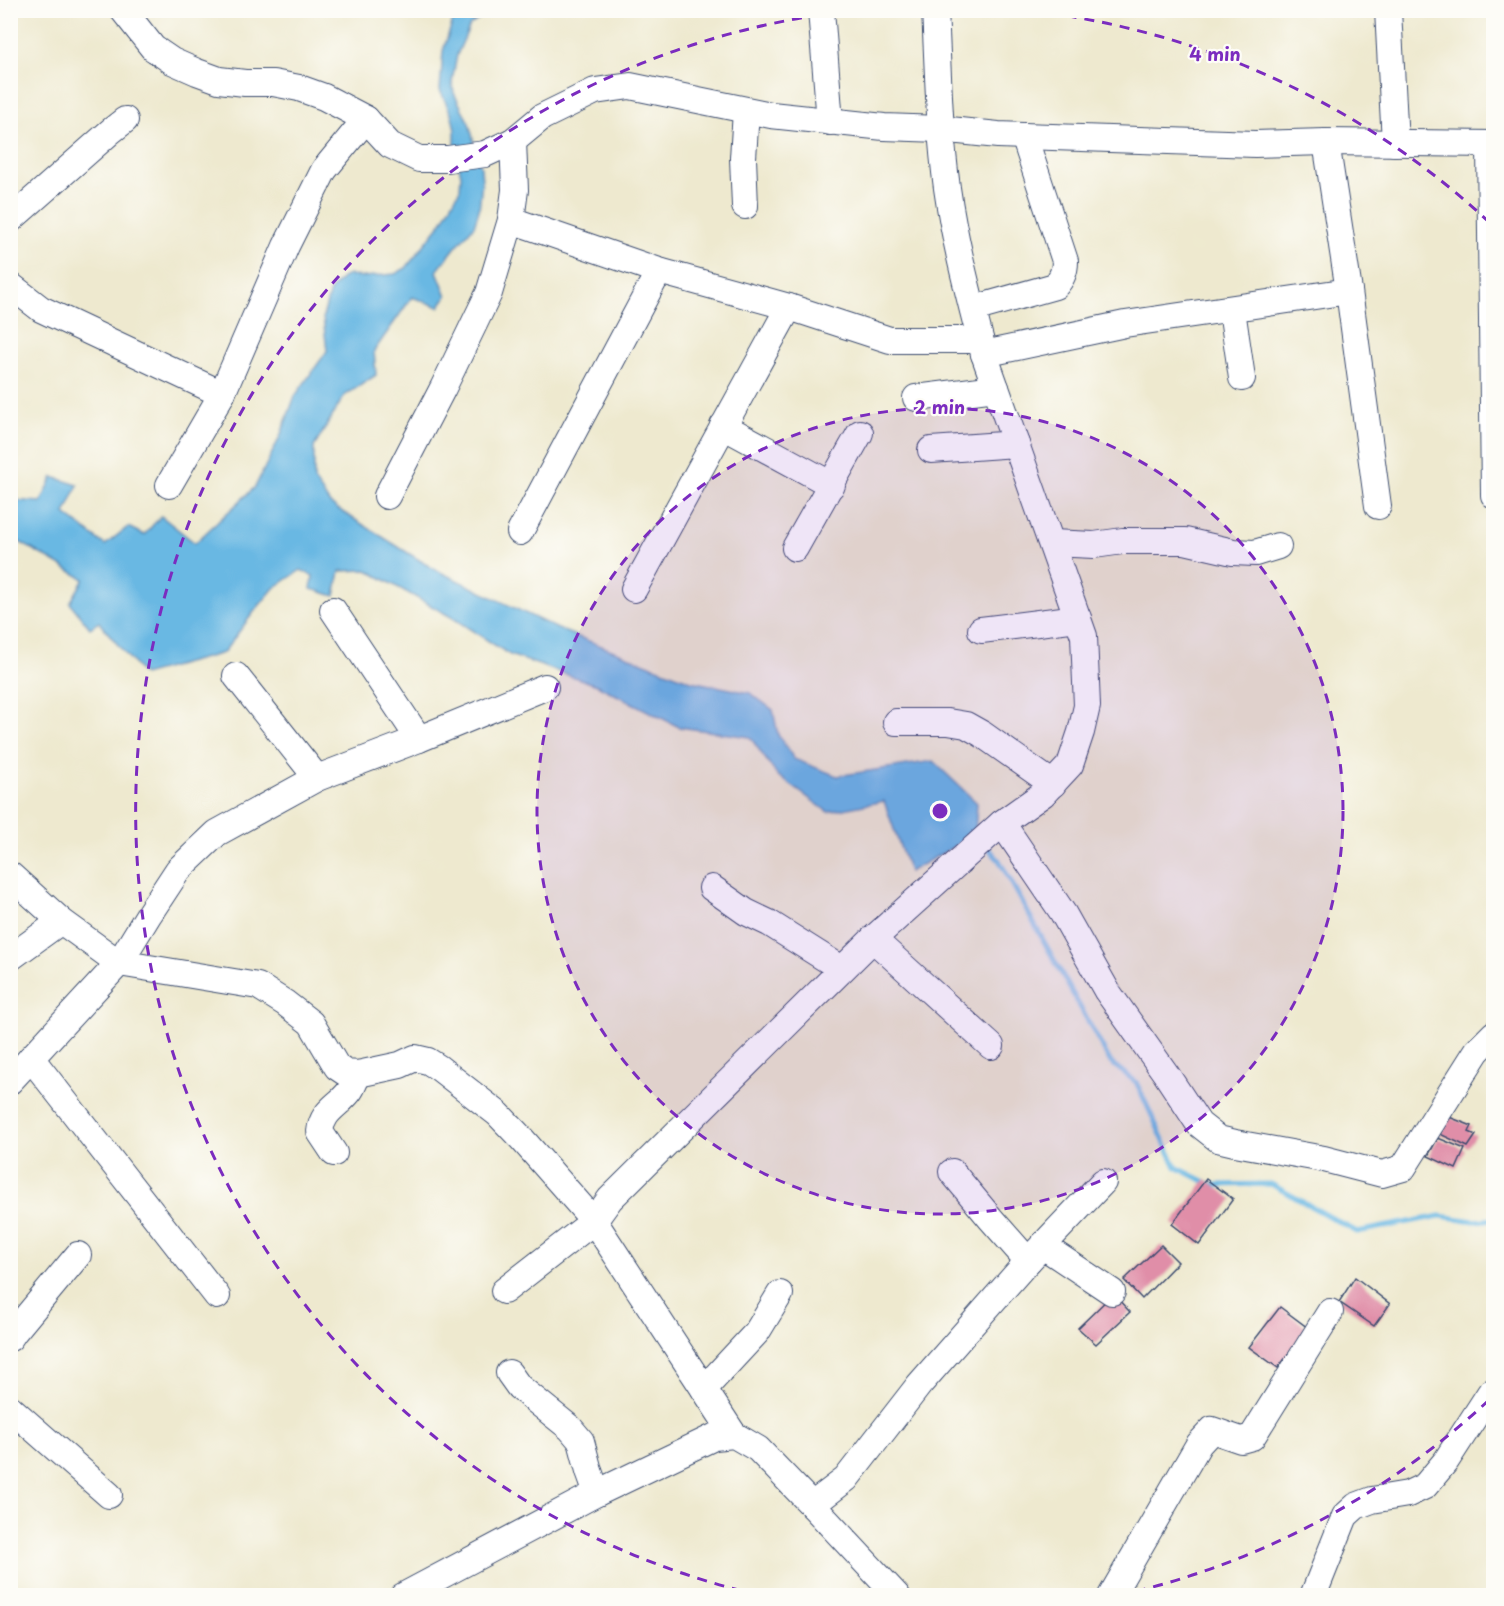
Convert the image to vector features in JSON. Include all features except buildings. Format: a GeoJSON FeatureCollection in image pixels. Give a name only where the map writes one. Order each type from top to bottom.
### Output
{"type":"FeatureCollection","features":[{"type":"Feature","properties":{"kind":"street"},"geometry":{"type":"LineString","coordinates":[[123,10],[153,48],[172,61],[219,80],[273,83],[324,97],[366,118],[390,145],[419,159],[448,159],[485,154],[513,141],[542,117],[595,91],[630,86],[746,111],[884,128],[940,129],[998,135],[1255,144],[1326,142],[1492,144],[1494,495]]}},
{"type":"Feature","properties":{"kind":"street"},"geometry":{"type":"LineString","coordinates":[[821,10],[830,122]]}},
{"type":"Feature","properties":{"kind":"street"},"geometry":{"type":"LineString","coordinates":[[504,1292],[594,1221],[610,1199],[873,939],[1002,823],[1043,794],[1070,765],[1087,706],[1084,636],[982,347],[953,224],[940,129],[935,10]]}},
{"type":"Feature","properties":{"kind":"street"},"geometry":{"type":"LineString","coordinates":[[1388,10],[1395,143]]}},
{"type":"Feature","properties":{"kind":"street"},"geometry":{"type":"LineString","coordinates":[[745,206],[742,158],[746,111]]}},
{"type":"Feature","properties":{"kind":"street"},"geometry":{"type":"LineString","coordinates":[[169,485],[222,394],[285,246],[324,170],[366,118]]}},
{"type":"Feature","properties":{"kind":"street"},"geometry":{"type":"LineString","coordinates":[[10,220],[125,120]]}},
{"type":"Feature","properties":{"kind":"street"},"geometry":{"type":"LineString","coordinates":[[973,309],[1055,286],[1061,280],[1065,268],[1065,261],[1024,136]]}},
{"type":"Feature","properties":{"kind":"street"},"geometry":{"type":"LineString","coordinates":[[387,496],[489,293],[512,220],[515,190],[513,141]]}},
{"type":"Feature","properties":{"kind":"street"},"geometry":{"type":"LineString","coordinates":[[1326,142],[1378,506]]}},
{"type":"Feature","properties":{"kind":"street"},"geometry":{"type":"LineString","coordinates":[[512,220],[659,271],[789,306],[890,340],[982,347],[1349,291]]}},
{"type":"Feature","properties":{"kind":"street"},"geometry":{"type":"LineString","coordinates":[[520,532],[659,271]]}},
{"type":"Feature","properties":{"kind":"street"},"geometry":{"type":"LineString","coordinates":[[10,285],[41,309],[222,394]]}},
{"type":"Feature","properties":{"kind":"street"},"geometry":{"type":"LineString","coordinates":[[634,589],[789,306]]}},
{"type":"Feature","properties":{"kind":"street"},"geometry":{"type":"LineString","coordinates":[[1232,310],[1242,378]]}},
{"type":"Feature","properties":{"kind":"street"},"geometry":{"type":"LineString","coordinates":[[916,398],[996,388]]}},
{"type":"Feature","properties":{"kind":"street"},"geometry":{"type":"LineString","coordinates":[[723,426],[832,485]]}},
{"type":"Feature","properties":{"kind":"street"},"geometry":{"type":"LineString","coordinates":[[795,548],[860,433]]}},
{"type":"Feature","properties":{"kind":"street"},"geometry":{"type":"LineString","coordinates":[[931,450],[1016,444]]}},
{"type":"Feature","properties":{"kind":"street"},"geometry":{"type":"LineString","coordinates":[[1052,543],[1094,545],[1185,541],[1233,552],[1255,553],[1278,546]]}},
{"type":"Feature","properties":{"kind":"street"},"geometry":{"type":"LineString","coordinates":[[333,610],[419,739]]}},
{"type":"Feature","properties":{"kind":"street"},"geometry":{"type":"LineString","coordinates":[[981,630],[1078,618]]}},
{"type":"Feature","properties":{"kind":"street"},"geometry":{"type":"LineString","coordinates":[[236,676],[316,778]]}},
{"type":"Feature","properties":{"kind":"street"},"geometry":{"type":"LineString","coordinates":[[10,1081],[119,963],[178,870],[217,832],[316,778],[545,687]]}},
{"type":"Feature","properties":{"kind":"street"},"geometry":{"type":"LineString","coordinates":[[896,722],[948,722],[966,725],[1053,784]]}},
{"type":"Feature","properties":{"kind":"street"},"geometry":{"type":"LineString","coordinates":[[1002,823],[1063,913],[1107,991],[1199,1124],[1218,1139],[1324,1159],[1382,1174],[1403,1168],[1477,1051],[1494,1034]]}},
{"type":"Feature","properties":{"kind":"street"},"geometry":{"type":"LineString","coordinates":[[10,875],[61,921],[119,963],[258,986],[311,1023],[338,1066],[346,1073],[358,1074],[400,1065],[415,1058],[428,1061],[498,1114],[522,1138],[594,1221],[734,1435],[758,1449],[813,1504],[897,1596]]}},
{"type":"Feature","properties":{"kind":"street"},"geometry":{"type":"LineString","coordinates":[[712,888],[746,912],[769,923],[842,969]]}},
{"type":"Feature","properties":{"kind":"street"},"geometry":{"type":"LineString","coordinates":[[10,958],[61,921]]}},
{"type":"Feature","properties":{"kind":"street"},"geometry":{"type":"LineString","coordinates":[[873,939],[991,1046]]}},
{"type":"Feature","properties":{"kind":"street"},"geometry":{"type":"LineString","coordinates":[[31,1058],[217,1296]]}},
{"type":"Feature","properties":{"kind":"street"},"geometry":{"type":"LineString","coordinates":[[334,1153],[320,1132],[321,1123],[335,1104],[350,1091],[358,1074]]}},
{"type":"Feature","properties":{"kind":"street"},"geometry":{"type":"LineString","coordinates":[[952,1172],[991,1219],[1035,1254],[1112,1292]]}},
{"type":"Feature","properties":{"kind":"street"},"geometry":{"type":"LineString","coordinates":[[813,1504],[846,1479],[919,1385],[1102,1182]]}},
{"type":"Feature","properties":{"kind":"street"},"geometry":{"type":"LineString","coordinates":[[10,1338],[78,1255]]}},
{"type":"Feature","properties":{"kind":"street"},"geometry":{"type":"LineString","coordinates":[[704,1389],[757,1332],[780,1294]]}},
{"type":"Feature","properties":{"kind":"street"},"geometry":{"type":"LineString","coordinates":[[1111,1596],[1199,1444],[1212,1430],[1241,1440],[1252,1437],[1330,1312]]}},
{"type":"Feature","properties":{"kind":"street"},"geometry":{"type":"LineString","coordinates":[[509,1373],[519,1388],[570,1428],[581,1441],[597,1493]]}},
{"type":"Feature","properties":{"kind":"street"},"geometry":{"type":"LineString","coordinates":[[1312,1596],[1345,1516],[1356,1506],[1372,1500],[1408,1494],[1425,1486],[1446,1461],[1490,1393]]}},
{"type":"Feature","properties":{"kind":"street"},"geometry":{"type":"LineString","coordinates":[[10,1408],[109,1496]]}},
{"type":"Feature","properties":{"kind":"street"},"geometry":{"type":"LineString","coordinates":[[403,1596],[597,1493],[714,1437],[734,1435]]}},
{"type":"Feature","properties":{"kind":"water"},"geometry":{"type":"Polygon","coordinates":[[[456,11],[492,11],[470,25],[457,55],[452,82],[454,93],[469,123],[481,168],[479,210],[474,226],[437,271],[447,296],[439,307],[412,297],[374,351],[376,375],[344,396],[314,447],[314,480],[330,504],[432,568],[558,629],[691,681],[750,693],[773,710],[778,735],[794,759],[837,776],[933,761],[977,803],[975,835],[909,872],[884,801],[828,812],[777,775],[750,737],[679,727],[597,685],[510,655],[453,618],[367,570],[340,571],[335,596],[311,589],[313,576],[301,570],[274,588],[223,653],[143,675],[99,622],[90,628],[70,603],[84,579],[11,537],[11,500],[41,502],[53,477],[78,485],[65,514],[105,545],[128,527],[144,535],[161,516],[195,543],[255,487],[280,437],[295,396],[327,351],[323,317],[330,291],[348,275],[364,277],[395,274],[406,268],[442,222],[460,189],[461,175],[455,146],[455,130],[452,116],[440,90],[443,51],[456,11]]]}},
{"type":"Feature","properties":{"kind":"waterway"},"geometry":{"type":"LineString","coordinates":[[989,849],[999,860],[1111,1063],[1136,1082],[1176,1167],[1212,1185],[1271,1184],[1357,1232],[1440,1216],[1474,1221],[1494,1219]]}}]}
